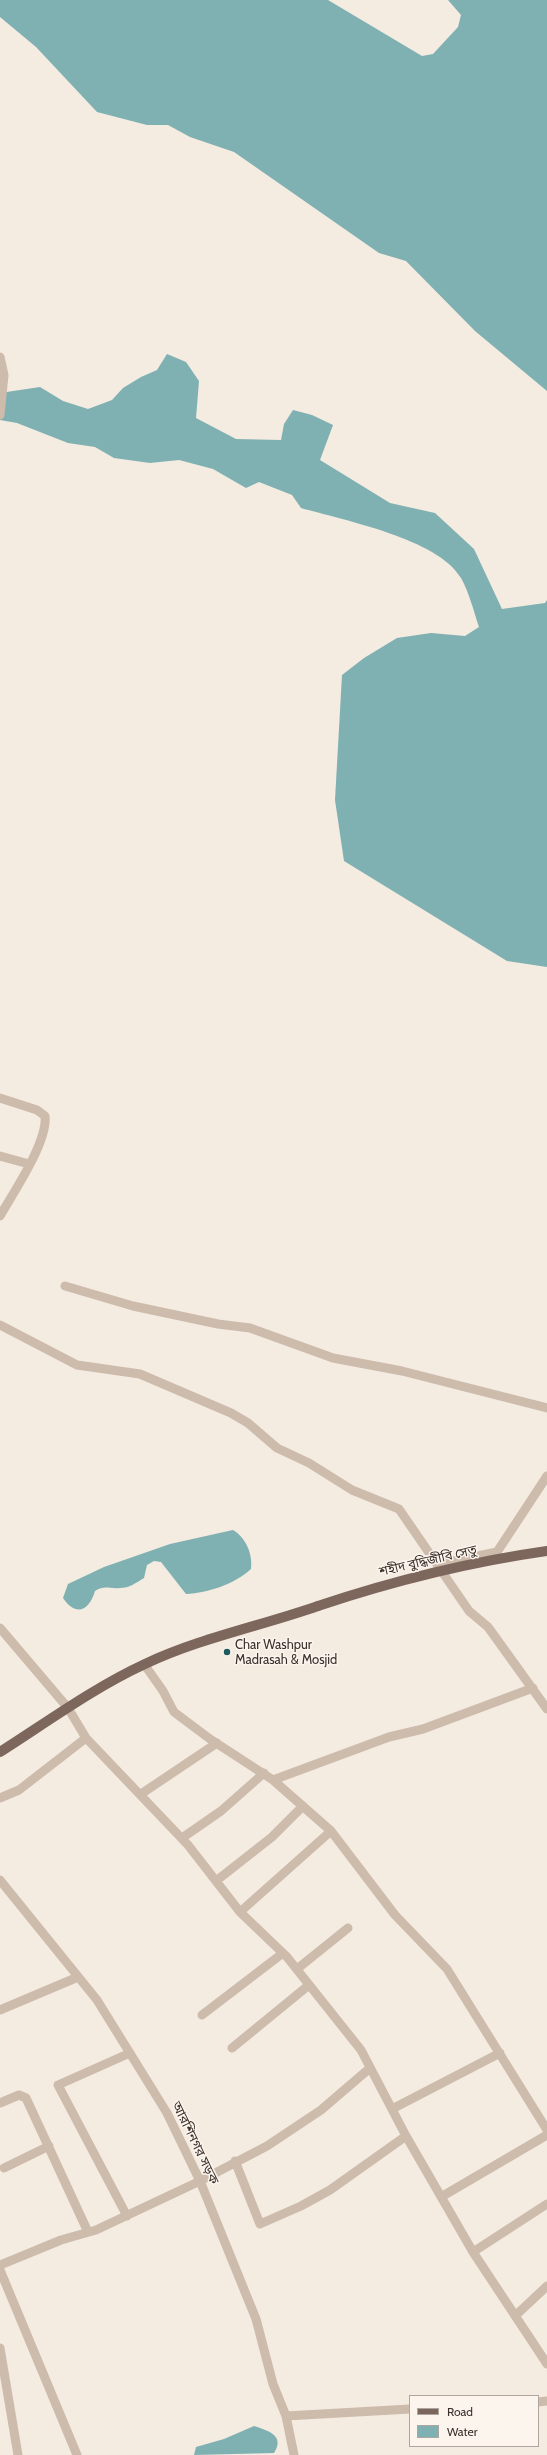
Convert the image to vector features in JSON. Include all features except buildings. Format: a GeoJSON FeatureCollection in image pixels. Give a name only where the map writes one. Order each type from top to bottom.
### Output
{"type":"FeatureCollection","features":[{"type":"Feature","properties":{"kind":"main road","name":"শহীদ বুদ্ধিজীবি সেতু"},"geometry":{"type":"LineString","coordinates":[[0,1752],[68,1708],[144,1664],[188,1646],[374,1588],[442,1570],[506,1556],[547,1551]]}},
{"type":"Feature","properties":{"kind":"street"},"geometry":{"type":"LineString","coordinates":[[0,357],[4,375],[0,415]]}},
{"type":"Feature","properties":{"kind":"street"},"geometry":{"type":"LineString","coordinates":[[0,1098],[37,1110],[46,1116],[46,1126],[29,1164],[1,1213]]}},
{"type":"Feature","properties":{"kind":"street"},"geometry":{"type":"LineString","coordinates":[[0,1156],[29,1164]]}},
{"type":"Feature","properties":{"kind":"street"},"geometry":{"type":"LineString","coordinates":[[65,1286],[133,1306],[218,1324],[250,1328],[333,1358],[402,1371],[547,1408]]}},
{"type":"Feature","properties":{"kind":"street"},"geometry":{"type":"LineString","coordinates":[[0,1325],[77,1365],[140,1374],[231,1413],[248,1423],[277,1448],[309,1463],[352,1490],[399,1509],[439,1564],[469,1611],[488,1626],[547,1709]]}},
{"type":"Feature","properties":{"kind":"street"},"geometry":{"type":"LineString","coordinates":[[439,1564],[497,1552],[547,1476]]}},
{"type":"Feature","properties":{"kind":"street"},"geometry":{"type":"LineString","coordinates":[[0,1628],[68,1708],[86,1738],[182,1838],[240,1912],[283,1953],[361,2050],[406,2136],[473,2252],[547,2364]]}},
{"type":"Feature","properties":{"kind":"street"},"geometry":{"type":"LineString","coordinates":[[144,1664],[163,1691],[174,1712],[217,1743],[264,1773],[331,1831],[395,1915],[447,1969],[547,2130]]}},
{"type":"Feature","properties":{"kind":"street"},"geometry":{"type":"LineString","coordinates":[[273,1780],[388,1738],[423,1729],[533,1688]]}},
{"type":"Feature","properties":{"kind":"street"},"geometry":{"type":"LineString","coordinates":[[0,1798],[19,1790],[86,1738]]}},
{"type":"Feature","properties":{"kind":"street"},"geometry":{"type":"LineString","coordinates":[[141,1794],[217,1743]]}},
{"type":"Feature","properties":{"kind":"street"},"geometry":{"type":"LineString","coordinates":[[182,1838],[221,1811],[264,1773]]}},
{"type":"Feature","properties":{"kind":"street"},"geometry":{"type":"LineString","coordinates":[[216,1881],[272,1837],[303,1806]]}},
{"type":"Feature","properties":{"kind":"street"},"geometry":{"type":"LineString","coordinates":[[240,1912],[331,1831]]}},
{"type":"Feature","properties":{"kind":"street","name":"আরশিনগর সড়ক"},"geometry":{"type":"LineString","coordinates":[[0,1880],[97,2000],[167,2113],[200,2181],[256,2319],[273,2384],[286,2416],[294,2455]]}},
{"type":"Feature","properties":{"kind":"street"},"geometry":{"type":"LineString","coordinates":[[297,1970],[348,1928]]}},
{"type":"Feature","properties":{"kind":"street"},"geometry":{"type":"LineString","coordinates":[[202,2015],[283,1953]]}},
{"type":"Feature","properties":{"kind":"street"},"geometry":{"type":"LineString","coordinates":[[0,2010],[78,1977]]}},
{"type":"Feature","properties":{"kind":"street"},"geometry":{"type":"LineString","coordinates":[[232,2048],[310,1985]]}},
{"type":"Feature","properties":{"kind":"street"},"geometry":{"type":"LineString","coordinates":[[128,2216],[58,2085],[130,2052]]}},
{"type":"Feature","properties":{"kind":"street"},"geometry":{"type":"LineString","coordinates":[[392,2109],[500,2053]]}},
{"type":"Feature","properties":{"kind":"street"},"geometry":{"type":"LineString","coordinates":[[0,2265],[61,2240],[88,2232],[128,2216],[267,2146],[321,2110],[370,2068]]}},
{"type":"Feature","properties":{"kind":"street"},"geometry":{"type":"LineString","coordinates":[[0,2103],[19,2095],[26,2098],[88,2232]]}},
{"type":"Feature","properties":{"kind":"street"},"geometry":{"type":"LineString","coordinates":[[441,2197],[547,2135]]}},
{"type":"Feature","properties":{"kind":"street"},"geometry":{"type":"LineString","coordinates":[[235,2161],[260,2224],[301,2206],[330,2190],[406,2136]]}},
{"type":"Feature","properties":{"kind":"street"},"geometry":{"type":"LineString","coordinates":[[4,2168],[49,2146]]}},
{"type":"Feature","properties":{"kind":"street"},"geometry":{"type":"LineString","coordinates":[[473,2252],[547,2204]]}},
{"type":"Feature","properties":{"kind":"street"},"geometry":{"type":"LineString","coordinates":[[0,2270],[77,2455]]}},
{"type":"Feature","properties":{"kind":"street"},"geometry":{"type":"LineString","coordinates":[[515,2316],[547,2286]]}},
{"type":"Feature","properties":{"kind":"street"},"geometry":{"type":"LineString","coordinates":[[0,2348],[18,2455]]}},
{"type":"Feature","properties":{"kind":"street"},"geometry":{"type":"LineString","coordinates":[[286,2416],[409,2409]]}},
{"type":"Feature","properties":{"kind":"water"},"geometry":{"type":"Polygon","coordinates":[[[0,0],[328,0],[422,56],[433,54],[458,27],[461,15],[448,0],[547,0],[547,391],[475,331],[406,261],[379,253],[234,152],[190,137],[168,125],[147,125],[97,112],[36,47],[0,17],[0,0]]]}},
{"type":"Feature","properties":{"kind":"water"},"geometry":{"type":"Polygon","coordinates":[[[167,354],[186,362],[199,381],[196,418],[236,439],[281,440],[284,424],[293,410],[312,415],[333,425],[320,460],[390,503],[435,513],[474,549],[502,609],[545,603],[547,600],[547,967],[507,961],[344,861],[335,800],[342,675],[364,658],[397,638],[431,633],[465,636],[479,627],[464,584],[450,564],[433,552],[412,542],[364,525],[301,508],[292,495],[259,482],[246,488],[213,469],[179,460],[150,463],[114,458],[95,447],[68,443],[17,423],[0,420],[0,393],[40,387],[63,401],[88,409],[112,400],[123,388],[141,377],[157,370],[167,354]]]}},
{"type":"Feature","properties":{"kind":"water"},"geometry":{"type":"Polygon","coordinates":[[[233,1530],[242,1537],[248,1547],[251,1558],[251,1569],[237,1579],[221,1587],[203,1592],[186,1594],[161,1562],[154,1561],[147,1565],[144,1578],[123,1588],[98,1589],[95,1591],[86,1607],[82,1609],[73,1608],[63,1598],[68,1584],[104,1567],[170,1544],[233,1530]]]}},
{"type":"Feature","properties":{"kind":"water"},"geometry":{"type":"Polygon","coordinates":[[[254,2426],[264,2429],[273,2434],[276,2438],[278,2442],[274,2453],[194,2455],[196,2447],[224,2439],[254,2426]]]}},
{"type":"Feature","properties":{"kind":"place","name":"Char Washpur Madrasah & Mosjid"},"geometry":{"type":"Point","coordinates":[227,1652]}}]}
